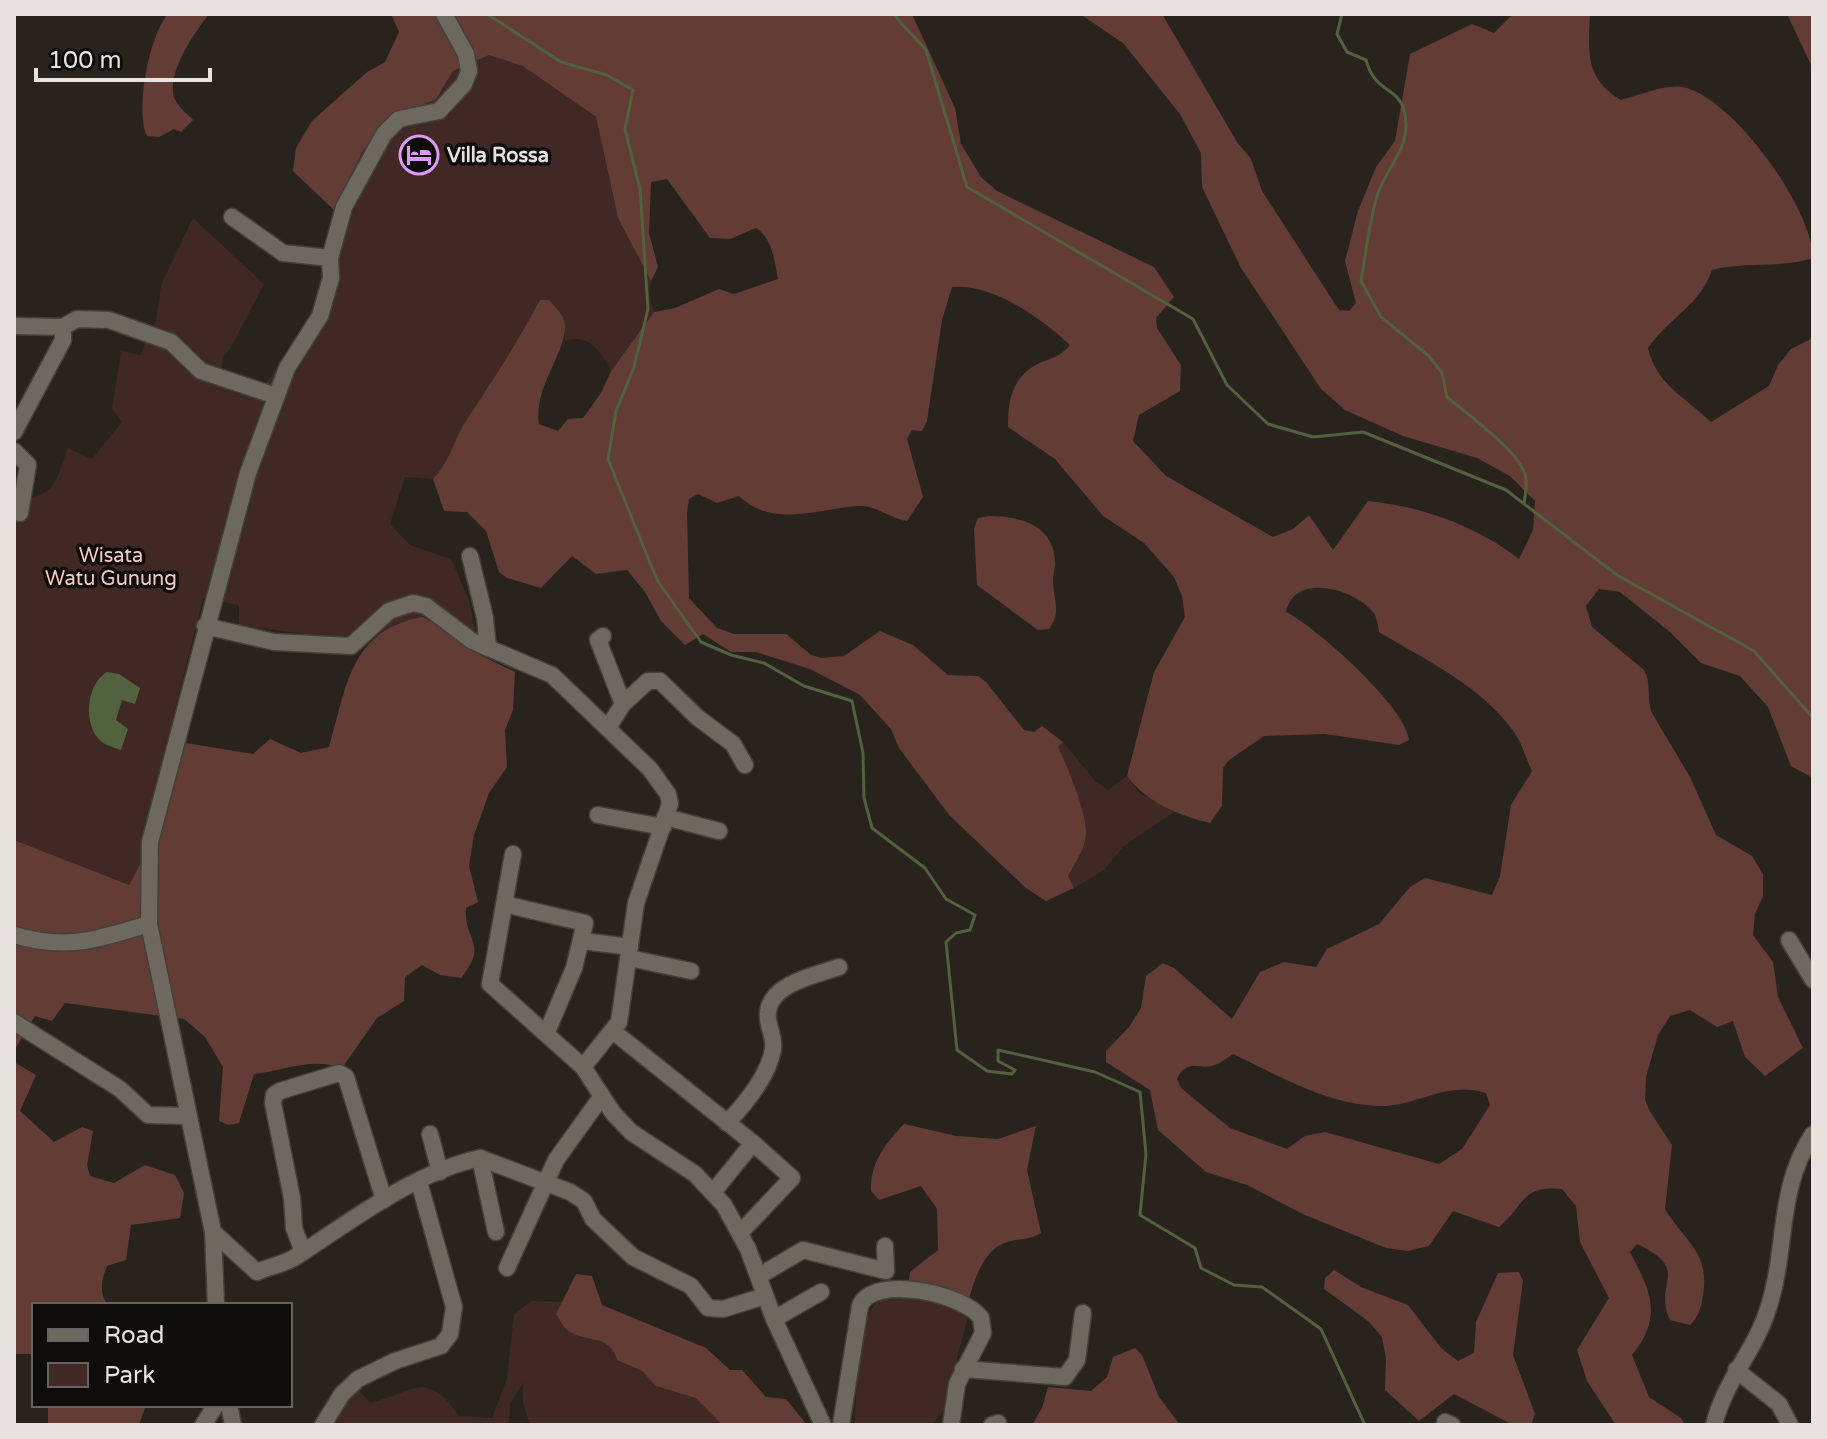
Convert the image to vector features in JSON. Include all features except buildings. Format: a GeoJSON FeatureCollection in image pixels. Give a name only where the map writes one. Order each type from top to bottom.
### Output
{"type":"FeatureCollection","features":[{"type":"Feature","properties":{"kind":"street"},"geometry":{"type":"LineString","coordinates":[[216,1303],[213,1232],[187,1116],[169,1007],[149,924],[150,842],[248,473],[287,368],[320,316],[331,278],[330,258],[344,207],[384,134],[399,119],[439,111],[464,84],[469,71],[466,54],[444,14]]}},
{"type":"Feature","properties":{"kind":"street"},"geometry":{"type":"LineString","coordinates":[[232,217],[283,253],[330,258]]}},
{"type":"Feature","properties":{"kind":"street"},"geometry":{"type":"LineString","coordinates":[[14,326],[63,327],[77,319],[94,318],[160,336],[201,371],[276,396]]}},
{"type":"Feature","properties":{"kind":"street"},"geometry":{"type":"LineString","coordinates":[[14,432],[63,340],[63,327]]}},
{"type":"Feature","properties":{"kind":"street"},"geometry":{"type":"LineString","coordinates":[[14,451],[28,465],[20,513]]}},
{"type":"Feature","properties":{"kind":"street"},"geometry":{"type":"LineString","coordinates":[[470,556],[485,618],[488,648]]}},
{"type":"Feature","properties":{"kind":"street"},"geometry":{"type":"LineString","coordinates":[[205,626],[274,642],[351,646],[378,619],[413,603],[434,611],[455,629],[488,648],[552,675],[609,726],[668,794],[664,822],[636,903],[619,1022],[583,1067]]}},
{"type":"Feature","properties":{"kind":"street"},"geometry":{"type":"LineString","coordinates":[[603,636],[598,640],[623,704]]}},
{"type":"Feature","properties":{"kind":"street"},"geometry":{"type":"LineString","coordinates":[[609,726],[623,704],[648,681],[660,681],[697,717],[733,744],[745,765]]}},
{"type":"Feature","properties":{"kind":"street"},"geometry":{"type":"LineString","coordinates":[[598,815],[719,831]]}},
{"type":"Feature","properties":{"kind":"street"},"geometry":{"type":"LineString","coordinates":[[513,854],[490,984],[583,1067],[631,1132],[695,1174],[714,1191],[740,1233],[774,1319],[823,1425]]}},
{"type":"Feature","properties":{"kind":"street"},"geometry":{"type":"LineString","coordinates":[[504,904],[583,921],[583,941],[547,1032]]}},
{"type":"Feature","properties":{"kind":"street"},"geometry":{"type":"LineString","coordinates":[[14,935],[62,945],[86,943],[149,924]]}},
{"type":"Feature","properties":{"kind":"street"},"geometry":{"type":"LineString","coordinates":[[1789,940],[1813,980]]}},
{"type":"Feature","properties":{"kind":"street"},"geometry":{"type":"LineString","coordinates":[[583,941],[691,971]]}},
{"type":"Feature","properties":{"kind":"street"},"geometry":{"type":"LineString","coordinates":[[727,1123],[756,1088],[771,1057],[774,1041],[768,1010],[772,1000],[799,981],[839,967]]}},
{"type":"Feature","properties":{"kind":"street"},"geometry":{"type":"LineString","coordinates":[[14,1022],[120,1089],[148,1115],[187,1116]]}},
{"type":"Feature","properties":{"kind":"street"},"geometry":{"type":"LineString","coordinates":[[614,1032],[796,1181],[740,1233]]}},
{"type":"Feature","properties":{"kind":"street"},"geometry":{"type":"LineString","coordinates":[[303,1252],[294,1228],[292,1198],[273,1103],[274,1095],[280,1091],[339,1073],[346,1077],[384,1200]]}},
{"type":"Feature","properties":{"kind":"street"},"geometry":{"type":"LineString","coordinates":[[507,1268],[566,1143],[602,1096]]}},
{"type":"Feature","properties":{"kind":"street"},"geometry":{"type":"LineString","coordinates":[[430,1134],[440,1172]]}},
{"type":"Feature","properties":{"kind":"street"},"geometry":{"type":"LineString","coordinates":[[1714,1425],[1722,1395],[1769,1307],[1790,1176],[1813,1134]]}},
{"type":"Feature","properties":{"kind":"street"},"geometry":{"type":"LineString","coordinates":[[714,1191],[753,1143]]}},
{"type":"Feature","properties":{"kind":"street"},"geometry":{"type":"LineString","coordinates":[[213,1232],[257,1272],[303,1252],[384,1200],[419,1182],[480,1158],[546,1180],[584,1201],[593,1219],[633,1257],[691,1286],[708,1308],[723,1309],[765,1296]]}},
{"type":"Feature","properties":{"kind":"street"},"geometry":{"type":"LineString","coordinates":[[480,1158],[496,1232]]}},
{"type":"Feature","properties":{"kind":"street"},"geometry":{"type":"LineString","coordinates":[[323,1425],[342,1394],[358,1379],[395,1361],[441,1346],[450,1334],[454,1307],[419,1182]]}},
{"type":"Feature","properties":{"kind":"street"},"geometry":{"type":"LineString","coordinates":[[884,1288],[885,1246]]}},
{"type":"Feature","properties":{"kind":"street"},"geometry":{"type":"LineString","coordinates":[[759,1276],[803,1250],[886,1271]]}},
{"type":"Feature","properties":{"kind":"street"},"geometry":{"type":"LineString","coordinates":[[841,1425],[860,1306],[871,1291],[884,1288],[914,1290],[963,1302],[976,1309],[983,1321],[983,1333],[957,1384],[951,1425]]}},
{"type":"Feature","properties":{"kind":"street"},"geometry":{"type":"LineString","coordinates":[[774,1319],[821,1292]]}},
{"type":"Feature","properties":{"kind":"street"},"geometry":{"type":"LineString","coordinates":[[963,1369],[1065,1377],[1077,1360],[1083,1313]]}},
{"type":"Feature","properties":{"kind":"street"},"geometry":{"type":"LineString","coordinates":[[1736,1370],[1779,1404],[1790,1425]]}},
{"type":"Feature","properties":{"kind":"street"},"geometry":{"type":"LineString","coordinates":[[203,1425],[215,1407]]}},
{"type":"Feature","properties":{"kind":"green space","name":"Wisata Watu Gunung"},"geometry":{"type":"Polygon","coordinates":[[[489,55],[523,66],[596,117],[618,218],[651,281],[649,294],[654,312],[611,371],[603,357],[587,342],[565,341],[564,318],[509,359],[466,420],[444,468],[433,479],[405,477],[390,524],[410,545],[451,559],[469,600],[480,655],[463,639],[375,636],[359,652],[342,639],[239,625],[239,605],[203,598],[147,822],[143,859],[129,885],[14,840],[14,503],[39,495],[52,486],[68,448],[92,459],[122,422],[112,409],[121,351],[140,355],[156,321],[161,285],[193,218],[264,284],[223,357],[222,372],[263,387],[295,344],[323,293],[334,210],[362,152],[395,117],[435,99],[453,71],[489,55]]]}},
{"type":"Feature","properties":{"kind":"green space"},"geometry":{"type":"Polygon","coordinates":[[[1063,742],[1095,781],[1108,790],[1127,776],[1139,793],[1175,811],[1124,846],[1103,871],[1074,888],[1068,876],[1081,855],[1079,806],[1058,746],[1063,742]]]}},
{"type":"Feature","properties":{"kind":"green space"},"geometry":{"type":"Polygon","coordinates":[[[886,1292],[951,1303],[968,1317],[944,1409],[933,1425],[855,1425],[862,1336],[875,1304],[886,1292]]]}},
{"type":"Feature","properties":{"kind":"green space"},"geometry":{"type":"Polygon","coordinates":[[[532,1301],[563,1302],[556,1314],[568,1331],[609,1346],[617,1360],[642,1371],[656,1386],[696,1397],[722,1425],[530,1425],[523,1403],[523,1382],[510,1404],[509,1425],[336,1425],[343,1404],[358,1389],[370,1403],[409,1390],[428,1388],[448,1401],[459,1416],[492,1418],[507,1379],[514,1314],[532,1301]]]}},
{"type":"Feature","properties":{"kind":"shaded area"},"geometry":{"type":"Polygon","coordinates":[[[168,14],[209,14],[182,55],[174,80],[176,101],[193,120],[181,132],[174,129],[159,137],[147,136],[143,109],[146,74],[155,39],[168,14]]]}},
{"type":"Feature","properties":{"kind":"shaded area"},"geometry":{"type":"Polygon","coordinates":[[[391,14],[912,14],[955,108],[961,144],[981,177],[997,191],[1154,267],[1174,297],[1156,318],[1157,328],[1181,365],[1180,391],[1139,415],[1133,441],[1166,476],[1273,537],[1293,529],[1309,515],[1333,550],[1368,501],[1428,513],[1467,527],[1519,559],[1533,530],[1535,501],[1510,476],[1477,458],[1403,436],[1345,410],[1321,389],[1241,268],[1202,187],[1201,153],[1180,114],[1123,43],[1080,14],[1162,14],[1237,142],[1251,159],[1262,191],[1339,310],[1349,311],[1356,303],[1345,261],[1358,211],[1376,167],[1395,141],[1410,54],[1472,24],[1494,33],[1513,14],[1590,14],[1591,63],[1595,74],[1609,92],[1621,100],[1659,89],[1682,87],[1702,95],[1723,110],[1745,132],[1784,184],[1809,237],[1813,258],[1712,270],[1700,293],[1648,348],[1665,381],[1711,422],[1769,386],[1778,365],[1791,349],[1813,338],[1813,778],[1791,766],[1768,707],[1740,676],[1701,663],[1670,632],[1620,592],[1599,589],[1586,606],[1592,627],[1644,670],[1652,713],[1690,777],[1716,835],[1752,856],[1763,874],[1763,896],[1755,914],[1753,935],[1773,962],[1778,997],[1803,1048],[1765,1076],[1745,1057],[1733,1021],[1717,1027],[1690,1010],[1670,1016],[1658,1035],[1646,1077],[1645,1099],[1672,1145],[1665,1209],[1699,1258],[1703,1268],[1703,1295],[1698,1315],[1690,1325],[1670,1320],[1665,1296],[1667,1270],[1654,1253],[1637,1244],[1630,1252],[1648,1291],[1651,1315],[1642,1341],[1632,1355],[1649,1397],[1681,1418],[1685,1425],[1616,1425],[1587,1381],[1577,1350],[1609,1298],[1580,1242],[1576,1206],[1562,1189],[1531,1193],[1499,1227],[1453,1211],[1429,1246],[1408,1251],[1386,1248],[1305,1215],[1247,1185],[1206,1172],[1158,1130],[1150,1090],[1106,1062],[1106,1051],[1129,1027],[1141,1008],[1146,976],[1163,963],[1174,968],[1232,1019],[1260,972],[1284,962],[1316,967],[1327,949],[1379,924],[1410,887],[1425,878],[1492,895],[1500,876],[1511,805],[1532,771],[1517,736],[1501,716],[1452,675],[1379,632],[1374,613],[1365,604],[1339,591],[1312,588],[1300,592],[1291,600],[1286,612],[1317,633],[1358,669],[1393,708],[1409,740],[1399,745],[1325,734],[1264,736],[1229,760],[1223,768],[1222,806],[1210,823],[1176,812],[1144,793],[1127,776],[1154,672],[1185,617],[1182,596],[1174,577],[1144,543],[1103,516],[1055,459],[1008,427],[1009,407],[1018,381],[1032,367],[1057,356],[1070,345],[1046,324],[1016,305],[968,287],[952,287],[942,320],[927,421],[922,431],[912,430],[907,439],[923,497],[907,521],[866,506],[781,514],[752,506],[739,496],[717,503],[698,494],[689,499],[687,512],[689,598],[717,628],[734,634],[786,634],[811,655],[822,658],[844,656],[880,631],[913,645],[948,675],[978,676],[986,682],[1024,730],[1034,732],[1042,726],[1063,742],[1058,747],[1079,799],[1086,830],[1083,848],[1068,876],[1074,888],[1046,901],[1026,888],[950,816],[899,748],[891,729],[860,695],[810,669],[756,652],[731,652],[703,634],[685,645],[661,621],[645,592],[627,570],[596,574],[572,556],[541,588],[507,578],[499,572],[486,531],[467,512],[444,511],[433,479],[540,300],[549,300],[564,320],[562,343],[541,395],[539,409],[539,424],[558,431],[568,419],[583,418],[601,393],[611,371],[654,312],[675,308],[719,289],[734,294],[778,279],[772,250],[762,233],[756,228],[730,239],[710,238],[667,179],[651,182],[649,233],[658,267],[651,281],[618,218],[596,117],[523,66],[489,55],[453,71],[436,99],[395,117],[373,138],[362,152],[334,210],[293,171],[296,148],[312,121],[367,72],[385,62],[399,32],[391,14]],[[1233,1054],[1215,1065],[1185,1068],[1177,1079],[1181,1088],[1230,1128],[1287,1149],[1305,1136],[1325,1132],[1439,1164],[1462,1149],[1490,1105],[1486,1093],[1472,1090],[1445,1092],[1392,1105],[1358,1104],[1286,1080],[1233,1054]]]}},
{"type":"Feature","properties":{"kind":"shaded area"},"geometry":{"type":"Polygon","coordinates":[[[1787,14],[1813,14],[1813,69],[1787,14]]]}},
{"type":"Feature","properties":{"kind":"shaded area"},"geometry":{"type":"Polygon","coordinates":[[[989,516],[1023,520],[1048,538],[1055,561],[1056,611],[1049,629],[1038,630],[977,585],[974,529],[978,518],[989,516]]]}},
{"type":"Feature","properties":{"kind":"shaded area"},"geometry":{"type":"Polygon","coordinates":[[[422,617],[463,639],[480,655],[515,672],[513,710],[505,730],[507,767],[489,793],[474,835],[469,866],[478,902],[466,908],[466,920],[474,950],[461,978],[440,975],[422,965],[405,977],[404,1001],[377,1018],[342,1068],[309,1064],[254,1074],[239,1123],[229,1125],[219,1121],[223,1067],[205,1037],[184,1019],[65,1003],[52,1021],[35,1016],[14,1051],[14,840],[129,885],[143,859],[147,823],[168,740],[253,754],[270,739],[301,753],[329,747],[347,683],[365,648],[398,624],[422,617]]]}},
{"type":"Feature","properties":{"kind":"shaded area"},"geometry":{"type":"Polygon","coordinates":[[[107,672],[119,674],[140,688],[135,704],[122,700],[116,720],[128,729],[121,750],[102,742],[91,726],[89,716],[91,695],[107,672]]]}},
{"type":"Feature","properties":{"kind":"shaded area"},"geometry":{"type":"Polygon","coordinates":[[[14,1062],[36,1075],[20,1111],[54,1142],[82,1127],[93,1131],[87,1165],[90,1176],[114,1183],[145,1165],[175,1175],[184,1193],[180,1218],[131,1225],[126,1260],[107,1266],[102,1294],[106,1302],[124,1303],[32,1303],[32,1354],[14,1354],[14,1062]]]}},
{"type":"Feature","properties":{"kind":"shaded area"},"geometry":{"type":"Polygon","coordinates":[[[904,1124],[957,1136],[998,1139],[1036,1126],[1027,1170],[1041,1233],[1004,1243],[989,1254],[979,1271],[966,1309],[906,1295],[910,1272],[938,1250],[937,1209],[921,1186],[879,1200],[871,1191],[873,1172],[880,1154],[904,1124]]]}},
{"type":"Feature","properties":{"kind":"shaded area"},"geometry":{"type":"Polygon","coordinates":[[[1334,1270],[1361,1287],[1408,1305],[1441,1348],[1458,1361],[1474,1353],[1476,1322],[1498,1273],[1519,1272],[1523,1281],[1513,1355],[1535,1414],[1531,1425],[1513,1425],[1454,1394],[1419,1421],[1385,1390],[1386,1358],[1382,1337],[1368,1321],[1324,1289],[1325,1278],[1334,1270]]]}},
{"type":"Feature","properties":{"kind":"shaded area"},"geometry":{"type":"Polygon","coordinates":[[[576,1274],[592,1276],[602,1305],[706,1348],[730,1370],[742,1370],[766,1397],[786,1399],[807,1425],[722,1425],[696,1398],[656,1386],[642,1371],[617,1360],[609,1346],[568,1331],[556,1314],[576,1274]]]}},
{"type":"Feature","properties":{"kind":"shaded area"},"geometry":{"type":"Polygon","coordinates":[[[1135,1348],[1142,1355],[1159,1397],[1180,1425],[1032,1425],[1042,1408],[1048,1387],[1091,1391],[1107,1377],[1113,1357],[1135,1348]]]}},
{"type":"Feature","properties":{"kind":"shaded area"},"geometry":{"type":"Polygon","coordinates":[[[48,1407],[145,1407],[139,1425],[48,1425],[48,1407]]]}},
{"type":"Feature","properties":{"kind":"waterway"},"geometry":{"type":"LineString","coordinates":[[487,14],[561,62],[607,75],[633,90],[625,129],[640,189],[648,309],[634,367],[616,411],[608,459],[657,580],[701,642],[731,655],[764,663],[804,686],[852,701],[863,753],[864,798],[872,828],[925,868],[946,899],[975,915],[970,930],[956,933],[946,942],[957,1050],[987,1071],[1012,1074],[1015,1070],[998,1061],[998,1050],[1095,1072],[1140,1092],[1146,1154],[1140,1215],[1195,1248],[1201,1268],[1234,1285],[1262,1287],[1321,1329],[1365,1425]]}},
{"type":"Feature","properties":{"kind":"waterway"},"geometry":{"type":"LineString","coordinates":[[893,14],[926,50],[967,187],[1193,319],[1227,385],[1268,424],[1313,437],[1363,432],[1506,490],[1617,575],[1754,651],[1813,718]]}},
{"type":"Feature","properties":{"kind":"waterway"},"geometry":{"type":"LineString","coordinates":[[1342,14],[1337,34],[1347,52],[1366,60],[1375,78],[1401,102],[1406,123],[1402,146],[1377,196],[1361,281],[1381,317],[1429,356],[1442,373],[1447,397],[1515,457],[1526,478],[1524,504]]}},
{"type":"Feature","properties":{"kind":"place","name":"Villa Rossa"},"geometry":{"type":"Point","coordinates":[419,155]}}]}
